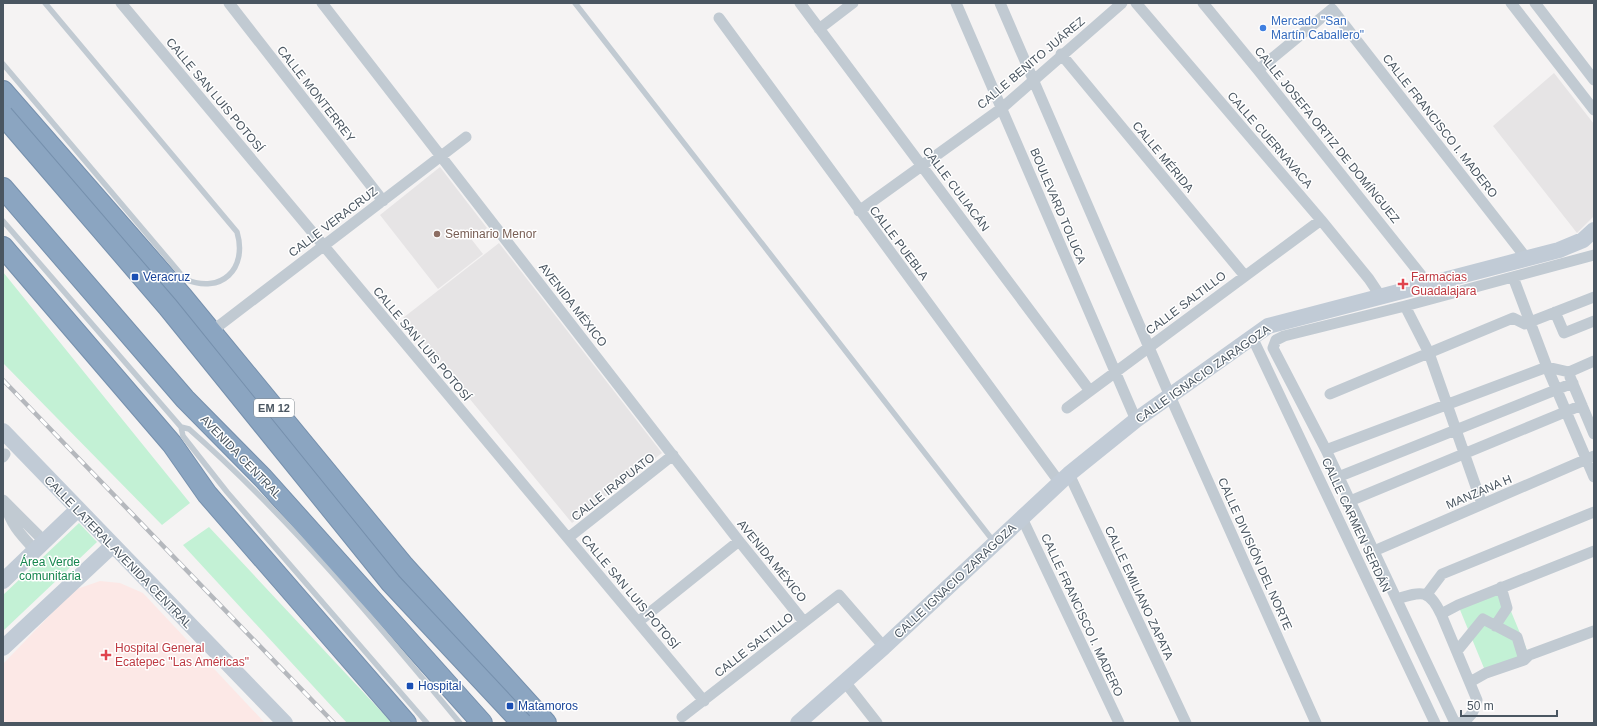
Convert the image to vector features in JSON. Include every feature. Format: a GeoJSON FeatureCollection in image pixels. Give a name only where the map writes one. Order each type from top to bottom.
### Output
{"type":"FeatureCollection","features":[{"type":"Feature","properties":{"kind":"highway","name":"EM 12"},"geometry":{"type":"LineString","coordinates":[[3,91],[182,296],[404,566],[546,723]]}},
{"type":"Feature","properties":{"kind":"highway","name":"EM 12"},"geometry":{"type":"LineString","coordinates":[[3,115],[168,306],[391,583],[522,723]]}},
{"type":"Feature","properties":{"kind":"highway","name":"AVENIDA CENTRAL"},"geometry":{"type":"LineString","coordinates":[[3,188],[185,399],[263,478],[482,723]]}},
{"type":"Feature","properties":{"kind":"highway"},"geometry":{"type":"LineString","coordinates":[[3,247],[172,444],[207,494],[406,723]]}},
{"type":"Feature","properties":{"kind":"street","name":"CALLE SAN LUIS POTOSÍ"},"geometry":{"type":"LineString","coordinates":[[122,3],[323,246],[704,701]]}},
{"type":"Feature","properties":{"kind":"street","name":"CALLE MONTERREY"},"geometry":{"type":"LineString","coordinates":[[229,3],[383,201]]}},
{"type":"Feature","properties":{"kind":"street","name":"AVENIDA MÉXICO"},"geometry":{"type":"LineString","coordinates":[[322,3],[739,541],[804,622]]}},
{"type":"Feature","properties":{"kind":"street","name":"CALLE CULIACÁN"},"geometry":{"type":"LineString","coordinates":[[800,3],[922,164],[1090,391]]}},
{"type":"Feature","properties":{"kind":"street"},"geometry":{"type":"LineString","coordinates":[[819,29],[853,3]]}},
{"type":"Feature","properties":{"kind":"street","name":"BOULEVARD TOLUCA"},"geometry":{"type":"LineString","coordinates":[[956,3],[1136,420]]}},
{"type":"Feature","properties":{"kind":"street"},"geometry":{"type":"LineString","coordinates":[[1000,3],[1035,80],[1170,396]]}},
{"type":"Feature","properties":{"kind":"street","name":"CALLE BENITO JUÁREZ"},"geometry":{"type":"LineString","coordinates":[[858,211],[1002,108],[1035,80],[1061,54],[1122,3]]}},
{"type":"Feature","properties":{"kind":"street","name":"CALLE CUERNAVACA"},"geometry":{"type":"LineString","coordinates":[[1136,3],[1321,220],[1369,279],[1381,297]]}},
{"type":"Feature","properties":{"kind":"street","name":"CALLE JOSEFA ORTIZ DE DOMÍNGUEZ"},"geometry":{"type":"LineString","coordinates":[[1203,3],[1425,279]]}},
{"type":"Feature","properties":{"kind":"street"},"geometry":{"type":"LineString","coordinates":[[1511,3],[1594,110]]}},
{"type":"Feature","properties":{"kind":"street"},"geometry":{"type":"LineString","coordinates":[[1535,3],[1594,80]]}},
{"type":"Feature","properties":{"kind":"street","name":"CALLE FRANCISCO I. MADERO"},"geometry":{"type":"LineString","coordinates":[[1258,70],[1332,9],[1527,260]]}},
{"type":"Feature","properties":{"kind":"street","name":"CALLE PUEBLA"},"geometry":{"type":"LineString","coordinates":[[719,18],[858,211],[1065,478]]}},
{"type":"Feature","properties":{"kind":"street","name":"CALLE MÉRIDA"},"geometry":{"type":"LineString","coordinates":[[1061,54],[1245,276]]}},
{"type":"Feature","properties":{"kind":"street","name":"CALLE VERACRUZ"},"geometry":{"type":"LineString","coordinates":[[216,328],[466,137]]}},
{"type":"Feature","properties":{"kind":"street","name":"CALLE SALTILLO"},"geometry":{"type":"LineString","coordinates":[[1067,408],[1321,220]]}},
{"type":"Feature","properties":{"kind":"street","name":"CALLE IGNACIO ZARAGOZA"},"geometry":{"type":"LineString","coordinates":[[798,723],[884,647],[1065,478],[1136,420],[1268,326],[1381,297],[1425,279],[1527,260],[1559,250],[1583,240],[1594,230]]}},
{"type":"Feature","properties":{"kind":"street"},"geometry":{"type":"LineString","coordinates":[[1482,504],[1429,353],[1406,306],[1594,256]]}},
{"type":"Feature","properties":{"kind":"street"},"geometry":{"type":"LineString","coordinates":[[1513,277],[1566,412],[1592,457],[1594,477]]}},
{"type":"Feature","properties":{"kind":"street"},"geometry":{"type":"LineString","coordinates":[[1330,394],[1513,318],[1525,324],[1594,297]]}},
{"type":"Feature","properties":{"kind":"street","name":"CALLE CARMEN SERDÁN"},"geometry":{"type":"LineString","coordinates":[[1406,306],[1284,336],[1276,340],[1273,348],[1326,450],[1455,723]]}},
{"type":"Feature","properties":{"kind":"street"},"geometry":{"type":"LineString","coordinates":[[1555,312],[1564,333],[1594,321]]}},
{"type":"Feature","properties":{"kind":"street","name":"CALLE CARMEN SERDÁN"},"geometry":{"type":"LineString","coordinates":[[1252,337],[1436,723]]}},
{"type":"Feature","properties":{"kind":"street"},"geometry":{"type":"LineString","coordinates":[[1326,450],[1547,366],[1569,372],[1594,361]]}},
{"type":"Feature","properties":{"kind":"street"},"geometry":{"type":"LineString","coordinates":[[1569,372],[1593,431]]}},
{"type":"Feature","properties":{"kind":"street"},"geometry":{"type":"LineString","coordinates":[[1338,477],[1573,383]]}},
{"type":"Feature","properties":{"kind":"street","name":"CALLE DIVISIÓN DEL NORTE"},"geometry":{"type":"LineString","coordinates":[[1170,396],[1316,723]]}},
{"type":"Feature","properties":{"kind":"street"},"geometry":{"type":"LineString","coordinates":[[1350,502],[1582,405]]}},
{"type":"Feature","properties":{"kind":"street","name":"CALLE LATERAL AVENIDA CENTRAL"},"geometry":{"type":"LineString","coordinates":[[3,431],[77,510],[285,723]]}},
{"type":"Feature","properties":{"kind":"street","name":"CALLE IRAPUATO"},"geometry":{"type":"LineString","coordinates":[[568,538],[673,455]]}},
{"type":"Feature","properties":{"kind":"street","name":"MANZANA H"},"geometry":{"type":"LineString","coordinates":[[1374,551],[1592,457]]}},
{"type":"Feature","properties":{"kind":"street","name":"CALLE EMILIANO ZAPATA"},"geometry":{"type":"LineString","coordinates":[[1065,478],[1186,723]]}},
{"type":"Feature","properties":{"kind":"street"},"geometry":{"type":"LineString","coordinates":[[6,509],[40,546]]}},
{"type":"Feature","properties":{"kind":"street"},"geometry":{"type":"LineString","coordinates":[[3,581],[77,510]]}},
{"type":"Feature","properties":{"kind":"street"},"geometry":{"type":"LineString","coordinates":[[1427,594],[1442,574],[1594,512]]}},
{"type":"Feature","properties":{"kind":"street","name":"CALLE FRANCISCO I. MADERO"},"geometry":{"type":"LineString","coordinates":[[1022,518],[1118,723]]}},
{"type":"Feature","properties":{"kind":"street"},"geometry":{"type":"LineString","coordinates":[[638,622],[739,541]]}},
{"type":"Feature","properties":{"kind":"street"},"geometry":{"type":"LineString","coordinates":[[3,648],[112,546]]}},
{"type":"Feature","properties":{"kind":"street"},"geometry":{"type":"LineString","coordinates":[[1441,614],[1458,605],[1501,587],[1594,551]]}},
{"type":"Feature","properties":{"kind":"street"},"geometry":{"type":"LineString","coordinates":[[1495,626],[1507,608],[1501,587]]}},
{"type":"Feature","properties":{"kind":"street"},"geometry":{"type":"LineString","coordinates":[[1397,599],[1418,593],[1427,594],[1435,602],[1477,700],[1474,711],[1468,719],[1460,723]]}},
{"type":"Feature","properties":{"kind":"street","name":"CALLE SALTILLO"},"geometry":{"type":"LineString","coordinates":[[682,718],[839,595],[884,647]]}},
{"type":"Feature","properties":{"kind":"street"},"geometry":{"type":"LineString","coordinates":[[1457,651],[1483,619],[1517,637],[1524,660]]}},
{"type":"Feature","properties":{"kind":"street"},"geometry":{"type":"LineString","coordinates":[[1470,682],[1486,673],[1524,660],[1529,655],[1594,631]]}},
{"type":"Feature","properties":{"kind":"street"},"geometry":{"type":"LineString","coordinates":[[845,682],[877,723]]}},
{"type":"Feature","properties":{"kind":"lane"},"geometry":{"type":"LineString","coordinates":[[3,64],[185,279],[195,284],[207,285],[219,282],[229,276],[236,266],[240,255],[241,244],[237,232],[45,3]]}},
{"type":"Feature","properties":{"kind":"lane"},"geometry":{"type":"LineString","coordinates":[[575,3],[995,543]]}},
{"type":"Feature","properties":{"kind":"lane"},"geometry":{"type":"LineString","coordinates":[[3,221],[182,427],[183,436],[227,492],[427,723]]}},
{"type":"Feature","properties":{"kind":"lane"},"geometry":{"type":"LineString","coordinates":[[162,311],[516,723]]}},
{"type":"Feature","properties":{"kind":"lane"},"geometry":{"type":"LineString","coordinates":[[182,427],[190,429],[234,468],[357,600],[460,723]]}},
{"type":"Feature","properties":{"kind":"shaded area"},"geometry":{"type":"Polygon","coordinates":[[[1554,73],[1594,124],[1594,216],[1577,233],[1493,126],[1554,73]]]}},
{"type":"Feature","properties":{"kind":"shaded area","name":"Seminario Menor"},"geometry":{"type":"Polygon","coordinates":[[[440,167],[487,228],[472,240],[483,254],[438,289],[380,215],[440,167]]]}},
{"type":"Feature","properties":{"kind":"shaded area"},"geometry":{"type":"Polygon","coordinates":[[[499,243],[662,453],[572,523],[403,318],[499,243]]]}},
{"type":"Feature","properties":{"kind":"shaded area","name":"Hospital General Ecatepec \"Las Américas\""},"geometry":{"type":"Polygon","coordinates":[[[100,581],[120,583],[143,593],[265,723],[3,723],[3,664],[74,590],[100,581]]]}},
{"type":"Feature","properties":{"kind":"green space"},"geometry":{"type":"Polygon","coordinates":[[[3,272],[190,503],[162,525],[3,363],[3,272]]]}},
{"type":"Feature","properties":{"kind":"green space","name":"Área Verde comunitaria"},"geometry":{"type":"Polygon","coordinates":[[[79,523],[97,542],[3,631],[3,595],[79,523]]]}},
{"type":"Feature","properties":{"kind":"green space"},"geometry":{"type":"Polygon","coordinates":[[[209,527],[392,723],[347,723],[183,545],[209,527]]]}},
{"type":"Feature","properties":{"kind":"green space"},"geometry":{"type":"Polygon","coordinates":[[[1501,587],[1529,655],[1486,673],[1458,605],[1501,587]]]}},
{"type":"Feature","properties":{"kind":"railway"},"geometry":{"type":"LineString","coordinates":[[3,380],[334,723]]}},
{"type":"Feature","properties":{"kind":"place","name":"Mercado \"San Martín Caballero\""},"geometry":{"type":"Point","coordinates":[1263,28]}},
{"type":"Feature","properties":{"kind":"place","name":"Seminario Menor"},"geometry":{"type":"Point","coordinates":[437,234]}},
{"type":"Feature","properties":{"kind":"place","name":"Veracruz"},"geometry":{"type":"Point","coordinates":[135,277]}},
{"type":"Feature","properties":{"kind":"place","name":"Farmacias Guadalajara"},"geometry":{"type":"Point","coordinates":[1403,284]}},
{"type":"Feature","properties":{"kind":"place","name":"Hospital General Ecatepec \"Las Américas\""},"geometry":{"type":"Point","coordinates":[106,655]}},
{"type":"Feature","properties":{"kind":"place","name":"Hospital"},"geometry":{"type":"Point","coordinates":[410,686]}},
{"type":"Feature","properties":{"kind":"place","name":"Matamoros"},"geometry":{"type":"Point","coordinates":[510,706]}}]}
